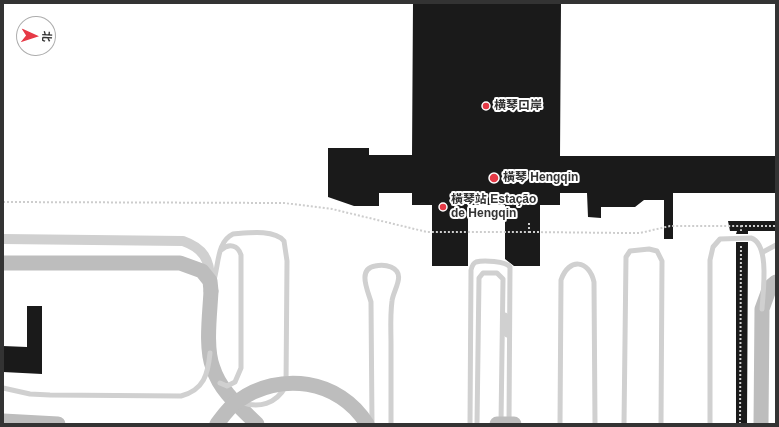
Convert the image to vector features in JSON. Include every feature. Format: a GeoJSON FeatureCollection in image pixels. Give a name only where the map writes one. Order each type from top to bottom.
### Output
{"type":"FeatureCollection","features":[{"type":"Feature","properties":{"kind":"main road"},"geometry":{"type":"LineString","coordinates":[[3,263],[180,263],[202,271],[210,286],[210,352],[213,369],[220,383],[233,400],[257,424]]}},
{"type":"Feature","properties":{"kind":"main road"},"geometry":{"type":"LineString","coordinates":[[761,424],[762,309],[770,287],[776,282]]}},
{"type":"Feature","properties":{"kind":"main road"},"geometry":{"type":"LineString","coordinates":[[217,424],[236,402],[248,395],[277,384],[299,382],[313,384],[348,401],[359,412],[367,424]]}},
{"type":"Feature","properties":{"kind":"main road"},"geometry":{"type":"LineString","coordinates":[[3,421],[58,424]]}},
{"type":"Feature","properties":{"kind":"main road"},"geometry":{"type":"LineString","coordinates":[[497,424],[514,424]]}},
{"type":"Feature","properties":{"kind":"street"},"geometry":{"type":"LineString","coordinates":[[3,239],[183,241],[200,248],[205,253],[210,269],[210,286]]}},
{"type":"Feature","properties":{"kind":"lane"},"geometry":{"type":"LineString","coordinates":[[210,286],[218,266],[220,251],[224,241],[233,234],[268,234],[281,238],[286,251],[286,386],[281,394],[270,403],[263,405],[248,405],[233,400]]}},
{"type":"Feature","properties":{"kind":"lane"},"geometry":{"type":"LineString","coordinates":[[710,424],[710,260],[713,247],[720,239],[751,238],[759,243],[763,252],[762,309]]}},
{"type":"Feature","properties":{"kind":"lane"},"geometry":{"type":"LineString","coordinates":[[220,251],[233,245],[237,248],[241,255],[241,368],[235,382],[227,386],[220,383]]}},
{"type":"Feature","properties":{"kind":"lane"},"geometry":{"type":"LineString","coordinates":[[763,252],[776,245]]}},
{"type":"Feature","properties":{"kind":"lane"},"geometry":{"type":"LineString","coordinates":[[624,424],[626,257],[630,251],[649,249],[657,252],[662,261],[661,424]]}},
{"type":"Feature","properties":{"kind":"lane"},"geometry":{"type":"LineString","coordinates":[[470,424],[470,312],[472,266],[477,262],[507,263],[511,270],[509,424]]}},
{"type":"Feature","properties":{"kind":"lane"},"geometry":{"type":"LineString","coordinates":[[560,424],[561,280],[566,269],[576,264],[585,266],[589,270],[594,282],[595,424]]}},
{"type":"Feature","properties":{"kind":"lane"},"geometry":{"type":"LineString","coordinates":[[372,424],[371,302],[365,284],[365,276],[371,267],[381,265],[389,266],[396,270],[399,275],[392,302],[391,424]]}},
{"type":"Feature","properties":{"kind":"lane"},"geometry":{"type":"LineString","coordinates":[[477,424],[478,289],[480,274],[483,273],[497,273],[503,279],[501,424]]}},
{"type":"Feature","properties":{"kind":"lane"},"geometry":{"type":"LineString","coordinates":[[470,312],[478,289]]}},
{"type":"Feature","properties":{"kind":"lane"},"geometry":{"type":"LineString","coordinates":[[503,294],[510,356]]}},
{"type":"Feature","properties":{"kind":"lane"},"geometry":{"type":"LineString","coordinates":[[3,388],[30,394],[50,395],[181,396],[188,394],[202,385],[207,374],[210,352]]}},
{"type":"Feature","properties":{"kind":"path"},"geometry":{"type":"LineString","coordinates":[[3,202],[272,202],[332,209],[427,232],[455,233],[625,233],[640,232],[670,226],[776,226]]}},
{"type":"Feature","properties":{"kind":"path"},"geometry":{"type":"LineString","coordinates":[[528,232],[529,222]]}},
{"type":"Feature","properties":{"kind":"path"},"geometry":{"type":"LineString","coordinates":[[741,226],[741,234]]}},
{"type":"Feature","properties":{"kind":"path"},"geometry":{"type":"LineString","coordinates":[[740,424],[741,242]]}},
{"type":"Feature","properties":{"kind":"building"},"geometry":{"type":"Polygon","coordinates":[[[413,3],[561,3],[560,156],[776,156],[776,193],[673,193],[673,239],[664,239],[664,200],[644,200],[635,207],[601,207],[601,218],[588,217],[587,193],[560,193],[560,205],[540,205],[540,266],[514,266],[505,259],[505,205],[468,205],[468,266],[432,266],[432,205],[412,205],[412,193],[379,193],[379,206],[354,206],[328,197],[328,148],[369,148],[369,155],[412,155],[413,3]]]}},
{"type":"Feature","properties":{"kind":"building"},"geometry":{"type":"Polygon","coordinates":[[[728,221],[776,221],[776,231],[748,231],[748,234],[736,234],[737,231],[730,231],[728,221]]]}},
{"type":"Feature","properties":{"kind":"building"},"geometry":{"type":"Polygon","coordinates":[[[736,242],[748,242],[747,424],[736,424],[736,242]]]}},
{"type":"Feature","properties":{"kind":"building"},"geometry":{"type":"Polygon","coordinates":[[[27,306],[42,306],[42,374],[3,372],[3,346],[27,347],[27,306]]]}},
{"type":"Feature","properties":{"kind":"place","name":"横琴口岸"},"geometry":{"type":"Point","coordinates":[486,106]}},
{"type":"Feature","properties":{"kind":"place","name":"橫琴 Hengqin"},"geometry":{"type":"Point","coordinates":[494,178]}},
{"type":"Feature","properties":{"kind":"place","name":"橫琴站 Estação de Hengqin"},"geometry":{"type":"Point","coordinates":[443,207]}}]}
